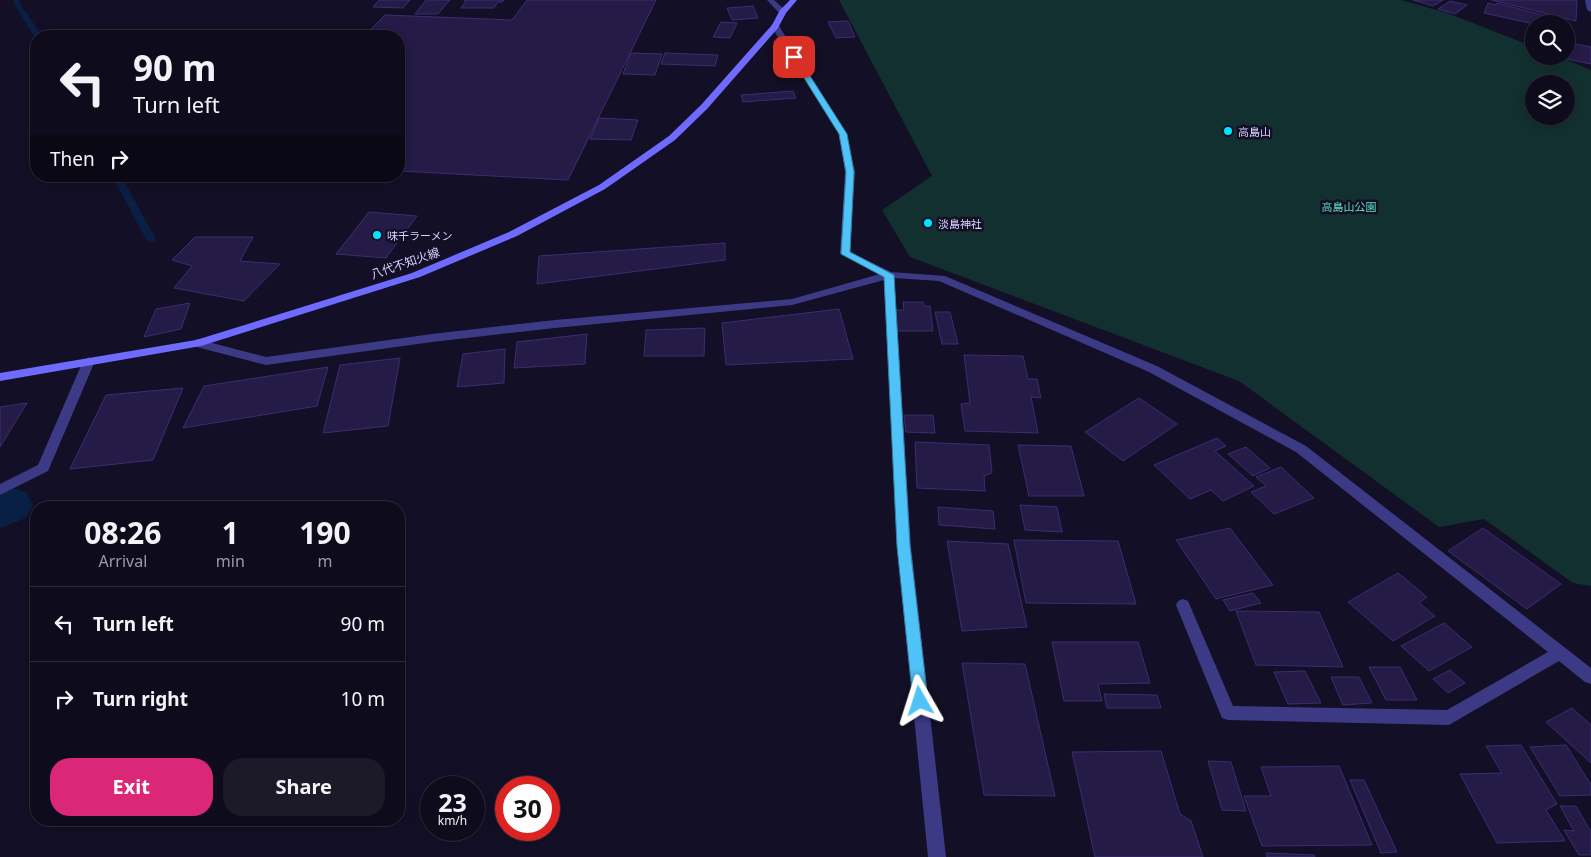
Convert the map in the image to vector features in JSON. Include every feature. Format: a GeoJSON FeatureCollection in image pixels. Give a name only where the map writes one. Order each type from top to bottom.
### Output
{"type":"FeatureCollection","features":[{"type":"Feature","properties":{"kind":"main road","name":"八代不知火線"},"geometry":{"type":"LineString","coordinates":[[0,377],[197,342],[416,275],[513,234],[602,187],[672,138],[704,107],[775,26],[783,12],[794,0]]}},
{"type":"Feature","properties":{"kind":"street"},"geometry":{"type":"LineString","coordinates":[[770,0],[783,12]]}},
{"type":"Feature","properties":{"kind":"street"},"geometry":{"type":"LineString","coordinates":[[1588,0],[1591,10]]}},
{"type":"Feature","properties":{"kind":"street"},"geometry":{"type":"LineString","coordinates":[[775,26],[843,134],[850,172],[845,254],[889,275]]}},
{"type":"Feature","properties":{"kind":"street"},"geometry":{"type":"LineString","coordinates":[[889,275],[904,546],[937,857]]}},
{"type":"Feature","properties":{"kind":"street"},"geometry":{"type":"LineString","coordinates":[[197,342],[266,361],[432,338],[555,324],[792,302],[889,275],[941,278],[1152,369],[1301,448],[1591,676]]}},
{"type":"Feature","properties":{"kind":"street"},"geometry":{"type":"LineString","coordinates":[[0,490],[43,468],[89,360]]}},
{"type":"Feature","properties":{"kind":"street"},"geometry":{"type":"LineString","coordinates":[[1183,605],[1228,713],[1449,718],[1560,652]]}},
{"type":"Feature","properties":{"kind":"green space","name":"高島山公園"},"geometry":{"type":"Polygon","coordinates":[[[839,0],[1401,0],[1447,13],[1525,43],[1525,65],[1575,65],[1575,63],[1591,70],[1591,586],[1573,583],[1484,519],[1439,527],[1239,381],[910,257],[882,210],[932,176],[839,0]]]}},
{"type":"Feature","properties":{"kind":"building"},"geometry":{"type":"Polygon","coordinates":[[[379,0],[410,0],[403,8],[373,7],[379,0]]]}},
{"type":"Feature","properties":{"kind":"building"},"geometry":{"type":"Polygon","coordinates":[[[426,0],[450,0],[438,14],[415,14],[426,0]]]}},
{"type":"Feature","properties":{"kind":"building"},"geometry":{"type":"Polygon","coordinates":[[[464,0],[504,0],[498,2],[494,8],[461,8],[466,1],[464,0]]]}},
{"type":"Feature","properties":{"kind":"building"},"geometry":{"type":"Polygon","coordinates":[[[527,0],[656,0],[568,180],[405,171],[405,30],[370,30],[385,15],[512,20],[527,0]]]}},
{"type":"Feature","properties":{"kind":"building"},"geometry":{"type":"Polygon","coordinates":[[[1413,0],[1443,0],[1433,6],[1413,0]]]}},
{"type":"Feature","properties":{"kind":"building"},"geometry":{"type":"Polygon","coordinates":[[[1492,0],[1577,0],[1576,21],[1575,15],[1552,15],[1492,0]]]}},
{"type":"Feature","properties":{"kind":"building"},"geometry":{"type":"Polygon","coordinates":[[[1450,1],[1467,5],[1455,14],[1438,9],[1450,1]]]}},
{"type":"Feature","properties":{"kind":"building"},"geometry":{"type":"Polygon","coordinates":[[[1488,3],[1496,5],[1497,3],[1542,15],[1525,15],[1525,22],[1484,13],[1488,3]]]}},
{"type":"Feature","properties":{"kind":"building"},"geometry":{"type":"Polygon","coordinates":[[[753,6],[758,18],[732,20],[727,8],[753,6]]]}},
{"type":"Feature","properties":{"kind":"building"},"geometry":{"type":"Polygon","coordinates":[[[848,21],[855,37],[836,38],[828,22],[848,21]]]}},
{"type":"Feature","properties":{"kind":"building"},"geometry":{"type":"Polygon","coordinates":[[[721,22],[737,23],[730,38],[713,37],[721,22]]]}},
{"type":"Feature","properties":{"kind":"building"},"geometry":{"type":"Polygon","coordinates":[[[1575,44],[1591,47],[1591,64],[1575,61],[1575,44]]]}},
{"type":"Feature","properties":{"kind":"building"},"geometry":{"type":"Polygon","coordinates":[[[631,53],[662,54],[655,75],[623,74],[631,53]]]}},
{"type":"Feature","properties":{"kind":"building"},"geometry":{"type":"Polygon","coordinates":[[[665,53],[718,55],[715,66],[661,64],[665,53]]]}},
{"type":"Feature","properties":{"kind":"building"},"geometry":{"type":"Polygon","coordinates":[[[793,91],[796,98],[743,102],[741,95],[793,91]]]}},
{"type":"Feature","properties":{"kind":"building"},"geometry":{"type":"Polygon","coordinates":[[[599,118],[638,120],[631,140],[590,139],[599,118]]]}},
{"type":"Feature","properties":{"kind":"building","name":"味千ラーメン"},"geometry":{"type":"Polygon","coordinates":[[[369,212],[417,216],[386,258],[336,254],[369,212]]]}},
{"type":"Feature","properties":{"kind":"building"},"geometry":{"type":"Polygon","coordinates":[[[195,237],[253,237],[240,261],[280,264],[244,301],[174,288],[192,266],[172,260],[195,237]]]}},
{"type":"Feature","properties":{"kind":"building"},"geometry":{"type":"Polygon","coordinates":[[[725,243],[725,260],[537,284],[539,256],[725,243]]]}},
{"type":"Feature","properties":{"kind":"building"},"geometry":{"type":"Polygon","coordinates":[[[903,302],[923,302],[924,306],[930,306],[933,331],[894,331],[892,310],[904,310],[903,302]]]}},
{"type":"Feature","properties":{"kind":"building"},"geometry":{"type":"Polygon","coordinates":[[[190,303],[181,329],[144,337],[156,309],[190,303]]]}},
{"type":"Feature","properties":{"kind":"building"},"geometry":{"type":"Polygon","coordinates":[[[839,309],[853,359],[726,365],[722,323],[839,309]]]}},
{"type":"Feature","properties":{"kind":"building"},"geometry":{"type":"Polygon","coordinates":[[[935,312],[950,312],[958,344],[942,344],[935,312]]]}},
{"type":"Feature","properties":{"kind":"building"},"geometry":{"type":"Polygon","coordinates":[[[705,328],[704,356],[644,356],[646,330],[705,328]]]}},
{"type":"Feature","properties":{"kind":"building"},"geometry":{"type":"Polygon","coordinates":[[[587,334],[585,364],[514,368],[517,342],[587,334]]]}},
{"type":"Feature","properties":{"kind":"building"},"geometry":{"type":"Polygon","coordinates":[[[505,349],[504,383],[457,387],[463,354],[505,349]]]}},
{"type":"Feature","properties":{"kind":"building"},"geometry":{"type":"Polygon","coordinates":[[[964,355],[1023,356],[1028,379],[1037,379],[1041,398],[1031,397],[1038,433],[965,431],[961,404],[970,403],[964,355]]]}},
{"type":"Feature","properties":{"kind":"building"},"geometry":{"type":"Polygon","coordinates":[[[400,358],[388,426],[323,433],[340,365],[400,358]]]}},
{"type":"Feature","properties":{"kind":"building"},"geometry":{"type":"Polygon","coordinates":[[[328,367],[317,406],[183,428],[204,386],[328,367]]]}},
{"type":"Feature","properties":{"kind":"building"},"geometry":{"type":"Polygon","coordinates":[[[183,388],[153,460],[70,469],[106,395],[183,388]]]}},
{"type":"Feature","properties":{"kind":"building"},"geometry":{"type":"Polygon","coordinates":[[[1139,398],[1177,424],[1123,461],[1085,432],[1139,398]]]}},
{"type":"Feature","properties":{"kind":"building"},"geometry":{"type":"Polygon","coordinates":[[[27,403],[0,447],[0,407],[27,403]]]}},
{"type":"Feature","properties":{"kind":"building"},"geometry":{"type":"Polygon","coordinates":[[[904,415],[933,415],[935,433],[906,432],[904,415]]]}},
{"type":"Feature","properties":{"kind":"building"},"geometry":{"type":"Polygon","coordinates":[[[1217,438],[1226,446],[1215,451],[1254,486],[1223,501],[1211,490],[1190,499],[1154,465],[1217,438]]]}},
{"type":"Feature","properties":{"kind":"building"},"geometry":{"type":"Polygon","coordinates":[[[915,442],[989,445],[992,473],[984,476],[985,491],[917,488],[915,442]]]}},
{"type":"Feature","properties":{"kind":"building"},"geometry":{"type":"Polygon","coordinates":[[[1018,445],[1071,446],[1084,496],[1029,496],[1018,445]]]}},
{"type":"Feature","properties":{"kind":"building"},"geometry":{"type":"Polygon","coordinates":[[[1246,447],[1270,468],[1253,476],[1228,454],[1246,447]]]}},
{"type":"Feature","properties":{"kind":"building"},"geometry":{"type":"Polygon","coordinates":[[[1281,467],[1314,498],[1274,514],[1251,492],[1266,486],[1256,477],[1281,467]]]}},
{"type":"Feature","properties":{"kind":"building"},"geometry":{"type":"Polygon","coordinates":[[[1020,505],[1057,507],[1062,532],[1025,530],[1020,505]]]}},
{"type":"Feature","properties":{"kind":"building"},"geometry":{"type":"Polygon","coordinates":[[[938,507],[993,511],[995,529],[939,525],[938,507]]]}},
{"type":"Feature","properties":{"kind":"building"},"geometry":{"type":"Polygon","coordinates":[[[1230,528],[1273,585],[1216,599],[1176,540],[1230,528]]]}},
{"type":"Feature","properties":{"kind":"building"},"geometry":{"type":"Polygon","coordinates":[[[1483,528],[1561,584],[1527,609],[1448,551],[1483,528]]]}},
{"type":"Feature","properties":{"kind":"building"},"geometry":{"type":"Polygon","coordinates":[[[1014,540],[1118,541],[1136,604],[1026,603],[1014,540]]]}},
{"type":"Feature","properties":{"kind":"building"},"geometry":{"type":"Polygon","coordinates":[[[947,541],[1008,544],[1027,627],[962,631],[947,541]]]}},
{"type":"Feature","properties":{"kind":"building"},"geometry":{"type":"Polygon","coordinates":[[[1398,573],[1427,597],[1419,603],[1435,616],[1393,641],[1348,602],[1398,573]]]}},
{"type":"Feature","properties":{"kind":"building"},"geometry":{"type":"Polygon","coordinates":[[[1253,593],[1261,603],[1230,611],[1223,600],[1253,593]]]}},
{"type":"Feature","properties":{"kind":"building"},"geometry":{"type":"Polygon","coordinates":[[[1236,611],[1319,612],[1343,667],[1256,665],[1236,611]]]}},
{"type":"Feature","properties":{"kind":"building"},"geometry":{"type":"Polygon","coordinates":[[[1444,623],[1472,647],[1429,671],[1401,646],[1444,623]]]}},
{"type":"Feature","properties":{"kind":"building"},"geometry":{"type":"Polygon","coordinates":[[[1052,642],[1138,642],[1150,683],[1098,684],[1102,701],[1064,701],[1052,642]]]}},
{"type":"Feature","properties":{"kind":"building"},"geometry":{"type":"Polygon","coordinates":[[[962,663],[1025,664],[1055,796],[984,795],[962,663]]]}},
{"type":"Feature","properties":{"kind":"building"},"geometry":{"type":"Polygon","coordinates":[[[1369,667],[1400,667],[1417,700],[1386,700],[1369,667]]]}},
{"type":"Feature","properties":{"kind":"building"},"geometry":{"type":"Polygon","coordinates":[[[1450,670],[1465,683],[1448,693],[1433,679],[1450,670]]]}},
{"type":"Feature","properties":{"kind":"building"},"geometry":{"type":"Polygon","coordinates":[[[1305,671],[1321,703],[1288,704],[1274,672],[1305,671]]]}},
{"type":"Feature","properties":{"kind":"building"},"geometry":{"type":"Polygon","coordinates":[[[1331,677],[1359,677],[1372,703],[1343,705],[1331,677]]]}},
{"type":"Feature","properties":{"kind":"building"},"geometry":{"type":"Polygon","coordinates":[[[1104,694],[1157,695],[1161,708],[1107,708],[1104,694]]]}},
{"type":"Feature","properties":{"kind":"building"},"geometry":{"type":"Polygon","coordinates":[[[1572,708],[1591,725],[1591,763],[1546,722],[1572,708]]]}},
{"type":"Feature","properties":{"kind":"building"},"geometry":{"type":"Polygon","coordinates":[[[1521,745],[1557,804],[1546,810],[1565,841],[1497,843],[1460,774],[1502,773],[1486,746],[1521,745]]]}},
{"type":"Feature","properties":{"kind":"building"},"geometry":{"type":"Polygon","coordinates":[[[1566,745],[1591,785],[1591,795],[1560,796],[1530,747],[1566,745]]]}},
{"type":"Feature","properties":{"kind":"building"},"geometry":{"type":"Polygon","coordinates":[[[1161,751],[1180,814],[1191,821],[1203,857],[1095,857],[1072,752],[1161,751]]]}},
{"type":"Feature","properties":{"kind":"building"},"geometry":{"type":"Polygon","coordinates":[[[1208,761],[1231,762],[1246,811],[1222,810],[1208,761]]]}},
{"type":"Feature","properties":{"kind":"building"},"geometry":{"type":"Polygon","coordinates":[[[1339,766],[1372,845],[1262,846],[1244,796],[1271,796],[1261,767],[1339,766]]]}},
{"type":"Feature","properties":{"kind":"building"},"geometry":{"type":"Polygon","coordinates":[[[1350,780],[1364,780],[1397,852],[1381,853],[1350,780]]]}},
{"type":"Feature","properties":{"kind":"building"},"geometry":{"type":"Polygon","coordinates":[[[1560,806],[1576,806],[1591,832],[1591,855],[1579,855],[1564,830],[1574,831],[1560,806]]]}},
{"type":"Feature","properties":{"kind":"building"},"geometry":{"type":"Polygon","coordinates":[[[1266,853],[1314,855],[1315,857],[1267,857],[1266,853]]]}},
{"type":"Feature","properties":{"kind":"waterway"},"geometry":{"type":"LineString","coordinates":[[17,0],[16,2],[34,30]]}},
{"type":"Feature","properties":{"kind":"waterway"},"geometry":{"type":"LineString","coordinates":[[119,182],[151,239]]}},
{"type":"Feature","properties":{"kind":"waterway"},"geometry":{"type":"LineString","coordinates":[[0,510],[9,505]]}},
{"type":"Feature","properties":{"kind":"place","name":"高島山"},"geometry":{"type":"Point","coordinates":[1228,131]}},
{"type":"Feature","properties":{"kind":"place","name":"淡島神社"},"geometry":{"type":"Point","coordinates":[928,223]}},
{"type":"Feature","properties":{"kind":"place","name":"味千ラーメン"},"geometry":{"type":"Point","coordinates":[377,235]}},
{"type":"Feature","properties":{"kind":"route"},"geometry":{"type":"LineString","coordinates":[[794,57],[843,134],[850,172],[845,254],[889,275],[904,546],[920,701]]}}]}
